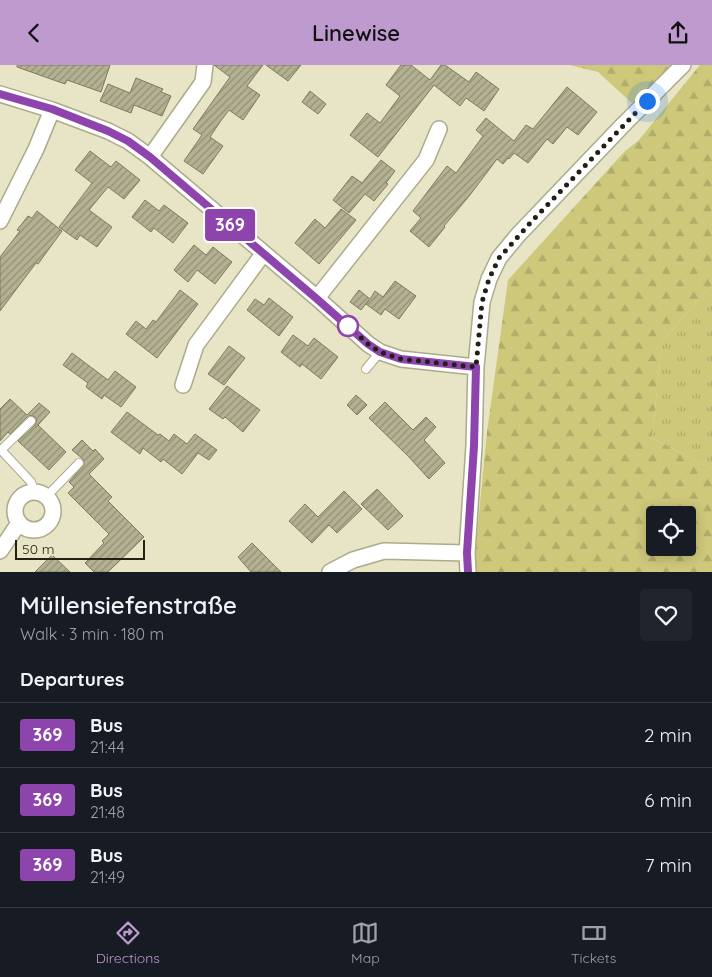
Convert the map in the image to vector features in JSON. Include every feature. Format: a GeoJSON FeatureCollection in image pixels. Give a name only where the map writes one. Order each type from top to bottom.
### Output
{"type":"FeatureCollection","features":[{"type":"Feature","properties":{"kind":"street"},"geometry":{"type":"LineString","coordinates":[[150,157],[203,82],[205,65]]}},
{"type":"Feature","properties":{"kind":"street"},"geometry":{"type":"LineString","coordinates":[[468,572],[467,553],[474,446],[476,367],[482,302],[489,279],[499,258],[518,235],[622,125],[683,65]]}},
{"type":"Feature","properties":{"kind":"street"},"geometry":{"type":"LineString","coordinates":[[0,94],[52,109],[128,141],[150,157],[368,344],[380,352],[401,359],[476,367]]}},
{"type":"Feature","properties":{"kind":"street"},"geometry":{"type":"LineString","coordinates":[[0,221],[36,149],[52,109]]}},
{"type":"Feature","properties":{"kind":"street"},"geometry":{"type":"LineString","coordinates":[[317,299],[426,159],[439,129]]}},
{"type":"Feature","properties":{"kind":"street"},"geometry":{"type":"LineString","coordinates":[[182,385],[196,345],[263,254]]}},
{"type":"Feature","properties":{"kind":"street"},"geometry":{"type":"LineString","coordinates":[[41,494],[52,505],[53,512],[49,523],[43,528],[34,530],[24,528],[19,523],[15,509],[17,502],[24,495],[41,494]]}},
{"type":"Feature","properties":{"kind":"street"},"geometry":{"type":"LineString","coordinates":[[0,551],[19,523]]}},
{"type":"Feature","properties":{"kind":"street"},"geometry":{"type":"LineString","coordinates":[[330,572],[353,560],[384,551],[467,553]]}},
{"type":"Feature","properties":{"kind":"lane"},"geometry":{"type":"LineString","coordinates":[[366,369],[380,352]]}},
{"type":"Feature","properties":{"kind":"lane"},"geometry":{"type":"LineString","coordinates":[[31,421],[1,450],[41,494],[79,463]]}},
{"type":"Feature","properties":{"kind":"green space"},"geometry":{"type":"Polygon","coordinates":[[[569,65],[673,65],[634,105],[598,72],[569,65]]]}},
{"type":"Feature","properties":{"kind":"green space"},"geometry":{"type":"Polygon","coordinates":[[[700,65],[712,65],[712,287],[702,295],[662,342],[652,438],[712,469],[712,572],[476,572],[475,555],[487,432],[508,280],[625,151],[638,141],[700,65]]]}},
{"type":"Feature","properties":{"kind":"green space"},"geometry":{"type":"Polygon","coordinates":[[[712,287],[712,469],[652,438],[662,342],[702,295],[712,287]]]}},
{"type":"Feature","properties":{"kind":"building"},"geometry":{"type":"Polygon","coordinates":[[[17,65],[110,65],[101,92],[67,80],[65,84],[17,67],[17,65]]]}},
{"type":"Feature","properties":{"kind":"building"},"geometry":{"type":"Polygon","coordinates":[[[214,65],[263,65],[247,86],[260,95],[243,120],[229,110],[220,122],[210,137],[223,146],[203,174],[184,161],[202,135],[193,129],[230,77],[214,65]]]}},
{"type":"Feature","properties":{"kind":"building"},"geometry":{"type":"Polygon","coordinates":[[[266,65],[301,65],[288,81],[266,65]]]}},
{"type":"Feature","properties":{"kind":"building"},"geometry":{"type":"Polygon","coordinates":[[[401,65],[411,65],[430,80],[441,65],[445,65],[469,82],[476,72],[499,89],[484,111],[466,98],[460,106],[434,85],[378,157],[350,135],[367,113],[380,123],[400,96],[386,85],[401,65]]]}},
{"type":"Feature","properties":{"kind":"building"},"geometry":{"type":"Polygon","coordinates":[[[136,78],[163,89],[161,92],[171,96],[162,116],[134,105],[131,113],[100,101],[108,84],[130,93],[136,78]]]}},
{"type":"Feature","properties":{"kind":"building"},"geometry":{"type":"Polygon","coordinates":[[[567,87],[597,112],[578,135],[567,127],[553,144],[547,139],[528,163],[514,153],[503,164],[497,159],[429,247],[410,231],[421,218],[413,211],[447,166],[456,173],[483,136],[476,130],[486,118],[514,141],[526,125],[533,129],[567,87]]]}},
{"type":"Feature","properties":{"kind":"building"},"geometry":{"type":"Polygon","coordinates":[[[310,91],[326,104],[318,114],[302,102],[310,91]]]}},
{"type":"Feature","properties":{"kind":"building"},"geometry":{"type":"Polygon","coordinates":[[[90,151],[111,167],[116,161],[140,180],[124,199],[108,187],[89,210],[112,227],[97,247],[80,235],[77,240],[59,227],[92,183],[75,170],[90,151]]]}},
{"type":"Feature","properties":{"kind":"building"},"geometry":{"type":"Polygon","coordinates":[[[381,160],[395,171],[386,183],[388,184],[374,201],[365,194],[349,213],[333,200],[352,176],[362,183],[381,160]]]}},
{"type":"Feature","properties":{"kind":"building"},"geometry":{"type":"Polygon","coordinates":[[[145,200],[159,211],[164,205],[188,223],[173,243],[154,228],[151,232],[132,217],[145,200]]]}},
{"type":"Feature","properties":{"kind":"building"},"geometry":{"type":"Polygon","coordinates":[[[341,209],[356,220],[319,264],[295,243],[315,219],[325,228],[341,209]]]}},
{"type":"Feature","properties":{"kind":"building"},"geometry":{"type":"Polygon","coordinates":[[[37,211],[62,231],[0,311],[0,257],[20,231],[17,230],[28,216],[32,218],[37,211]]]}},
{"type":"Feature","properties":{"kind":"building"},"geometry":{"type":"Polygon","coordinates":[[[194,245],[206,255],[213,247],[232,262],[215,284],[197,270],[188,282],[174,270],[194,245]]]}},
{"type":"Feature","properties":{"kind":"building"},"geometry":{"type":"Polygon","coordinates":[[[395,281],[416,296],[399,319],[385,309],[381,315],[366,304],[369,300],[361,310],[350,302],[359,290],[370,299],[375,291],[383,297],[395,281]]]}},
{"type":"Feature","properties":{"kind":"building"},"geometry":{"type":"Polygon","coordinates":[[[180,290],[198,304],[157,358],[126,334],[136,321],[146,329],[153,320],[156,322],[180,290]]]}},
{"type":"Feature","properties":{"kind":"building"},"geometry":{"type":"Polygon","coordinates":[[[269,298],[293,317],[279,336],[247,310],[255,299],[264,305],[269,298]]]}},
{"type":"Feature","properties":{"kind":"building"},"geometry":{"type":"Polygon","coordinates":[[[293,335],[308,346],[314,338],[338,357],[321,379],[302,364],[300,367],[281,352],[293,335]]]}},
{"type":"Feature","properties":{"kind":"building"},"geometry":{"type":"Polygon","coordinates":[[[229,346],[245,358],[224,385],[208,374],[229,346]]]}},
{"type":"Feature","properties":{"kind":"building"},"geometry":{"type":"Polygon","coordinates":[[[72,353],[108,380],[115,371],[136,387],[121,407],[104,395],[102,399],[86,387],[88,383],[63,365],[72,353]]]}},
{"type":"Feature","properties":{"kind":"building"},"geometry":{"type":"Polygon","coordinates":[[[227,386],[260,410],[243,432],[225,417],[223,419],[209,409],[227,386]]]}},
{"type":"Feature","properties":{"kind":"building"},"geometry":{"type":"Polygon","coordinates":[[[356,395],[367,405],[357,415],[347,405],[356,395]]]}},
{"type":"Feature","properties":{"kind":"building"},"geometry":{"type":"Polygon","coordinates":[[[10,399],[27,415],[39,403],[50,412],[38,425],[66,452],[49,470],[18,441],[35,425],[37,420],[35,417],[30,415],[27,417],[0,441],[0,409],[10,399]]]}},
{"type":"Feature","properties":{"kind":"building"},"geometry":{"type":"Polygon","coordinates":[[[385,402],[413,430],[426,417],[436,427],[424,440],[445,463],[429,479],[369,418],[385,402]]]}},
{"type":"Feature","properties":{"kind":"building"},"geometry":{"type":"Polygon","coordinates":[[[127,412],[169,441],[174,434],[187,444],[195,434],[217,450],[209,460],[198,453],[182,474],[163,459],[161,462],[143,448],[140,454],[111,432],[127,412]]]}},
{"type":"Feature","properties":{"kind":"building"},"geometry":{"type":"Polygon","coordinates":[[[82,440],[93,451],[95,449],[104,459],[89,474],[112,497],[108,501],[144,537],[108,572],[94,572],[85,563],[104,543],[102,541],[109,534],[68,493],[74,487],[69,482],[84,465],[83,459],[72,450],[82,440]]]}},
{"type":"Feature","properties":{"kind":"building"},"geometry":{"type":"Polygon","coordinates":[[[377,489],[403,516],[388,530],[361,504],[377,489]]]}},
{"type":"Feature","properties":{"kind":"building"},"geometry":{"type":"Polygon","coordinates":[[[344,491],[362,509],[337,533],[329,525],[312,543],[289,521],[305,504],[318,517],[344,491]]]}},
{"type":"Feature","properties":{"kind":"building"},"geometry":{"type":"Polygon","coordinates":[[[252,543],[281,572],[251,572],[238,557],[252,543]]]}},
{"type":"Feature","properties":{"kind":"building"},"geometry":{"type":"Polygon","coordinates":[[[52,555],[70,572],[35,572],[52,555]]]}},
{"type":"Feature","properties":{"kind":"bus line","name":"369"},"geometry":{"type":"LineString","coordinates":[[0,94],[52,109],[128,141],[150,157],[368,344],[380,352],[401,359],[476,367],[474,446],[467,553],[468,572]]}},
{"type":"Feature","properties":{"kind":"route"},"geometry":{"type":"LineString","coordinates":[[348,326],[380,352],[401,359],[476,367],[482,302],[489,279],[499,258],[518,235],[647,101]]}}]}
